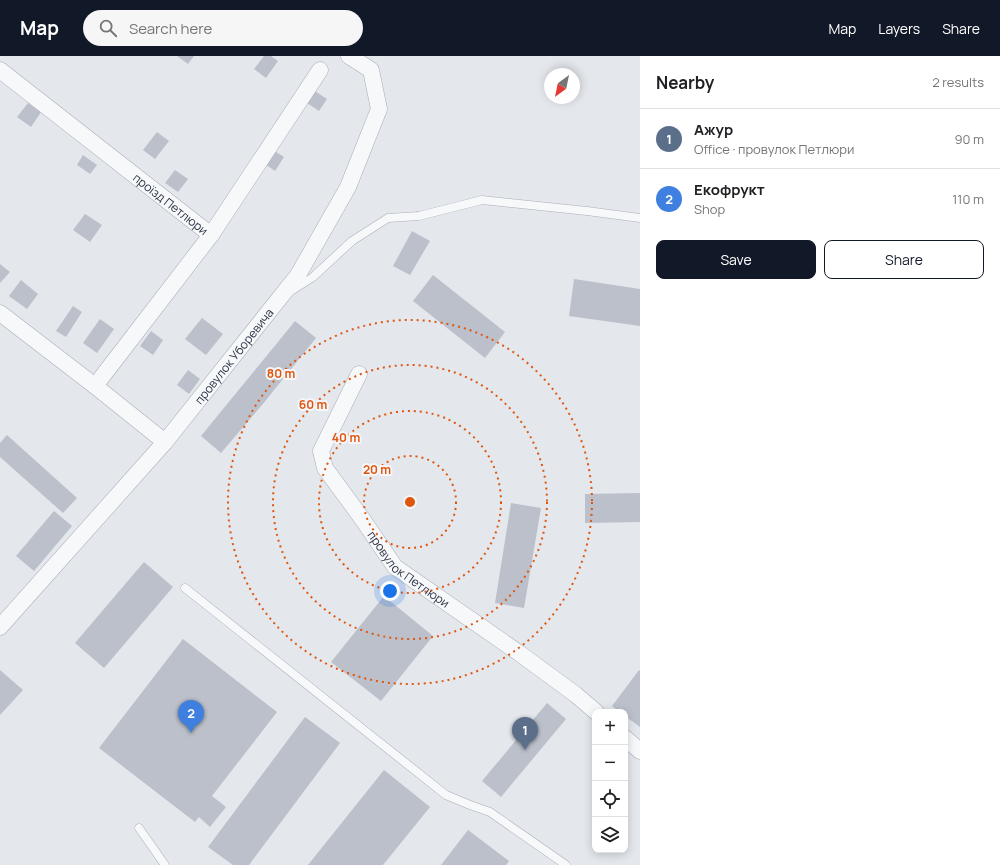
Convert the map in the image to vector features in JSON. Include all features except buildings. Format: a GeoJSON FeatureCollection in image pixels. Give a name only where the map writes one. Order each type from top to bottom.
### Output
{"type":"FeatureCollection","features":[{"type":"Feature","properties":{"kind":"street","name":"провулок Уборевича"},"geometry":{"type":"LineString","coordinates":[[1,624],[165,442],[298,275],[348,187],[379,109],[371,70],[353,57]]}},
{"type":"Feature","properties":{"kind":"street","name":"проїзд Петлюри"},"geometry":{"type":"LineString","coordinates":[[0,70],[211,235],[95,386]]}},
{"type":"Feature","properties":{"kind":"street"},"geometry":{"type":"LineString","coordinates":[[211,235],[320,70]]}},
{"type":"Feature","properties":{"kind":"street"},"geometry":{"type":"LineString","coordinates":[[0,313],[165,442]]}},
{"type":"Feature","properties":{"kind":"street","name":"провулок Петлюри"},"geometry":{"type":"LineString","coordinates":[[359,374],[320,451],[325,468],[395,567],[519,653],[575,694],[592,709]]}},
{"type":"Feature","properties":{"kind":"street"},"geometry":{"type":"LineString","coordinates":[[628,741],[640,751]]}},
{"type":"Feature","properties":{"kind":"lane"},"geometry":{"type":"LineString","coordinates":[[280,298],[313,277],[352,241],[388,218],[419,216],[482,200],[586,210],[640,218]]}},
{"type":"Feature","properties":{"kind":"lane"},"geometry":{"type":"LineString","coordinates":[[185,588],[446,795],[490,812],[566,865]]}},
{"type":"Feature","properties":{"kind":"lane"},"geometry":{"type":"LineString","coordinates":[[139,828],[164,865]]}},
{"type":"Feature","properties":{"kind":"place","name":"Екофрукт"},"geometry":{"type":"Point","coordinates":[191,733]}},
{"type":"Feature","properties":{"kind":"place","name":"Ажур"},"geometry":{"type":"Point","coordinates":[525,750]}}]}
